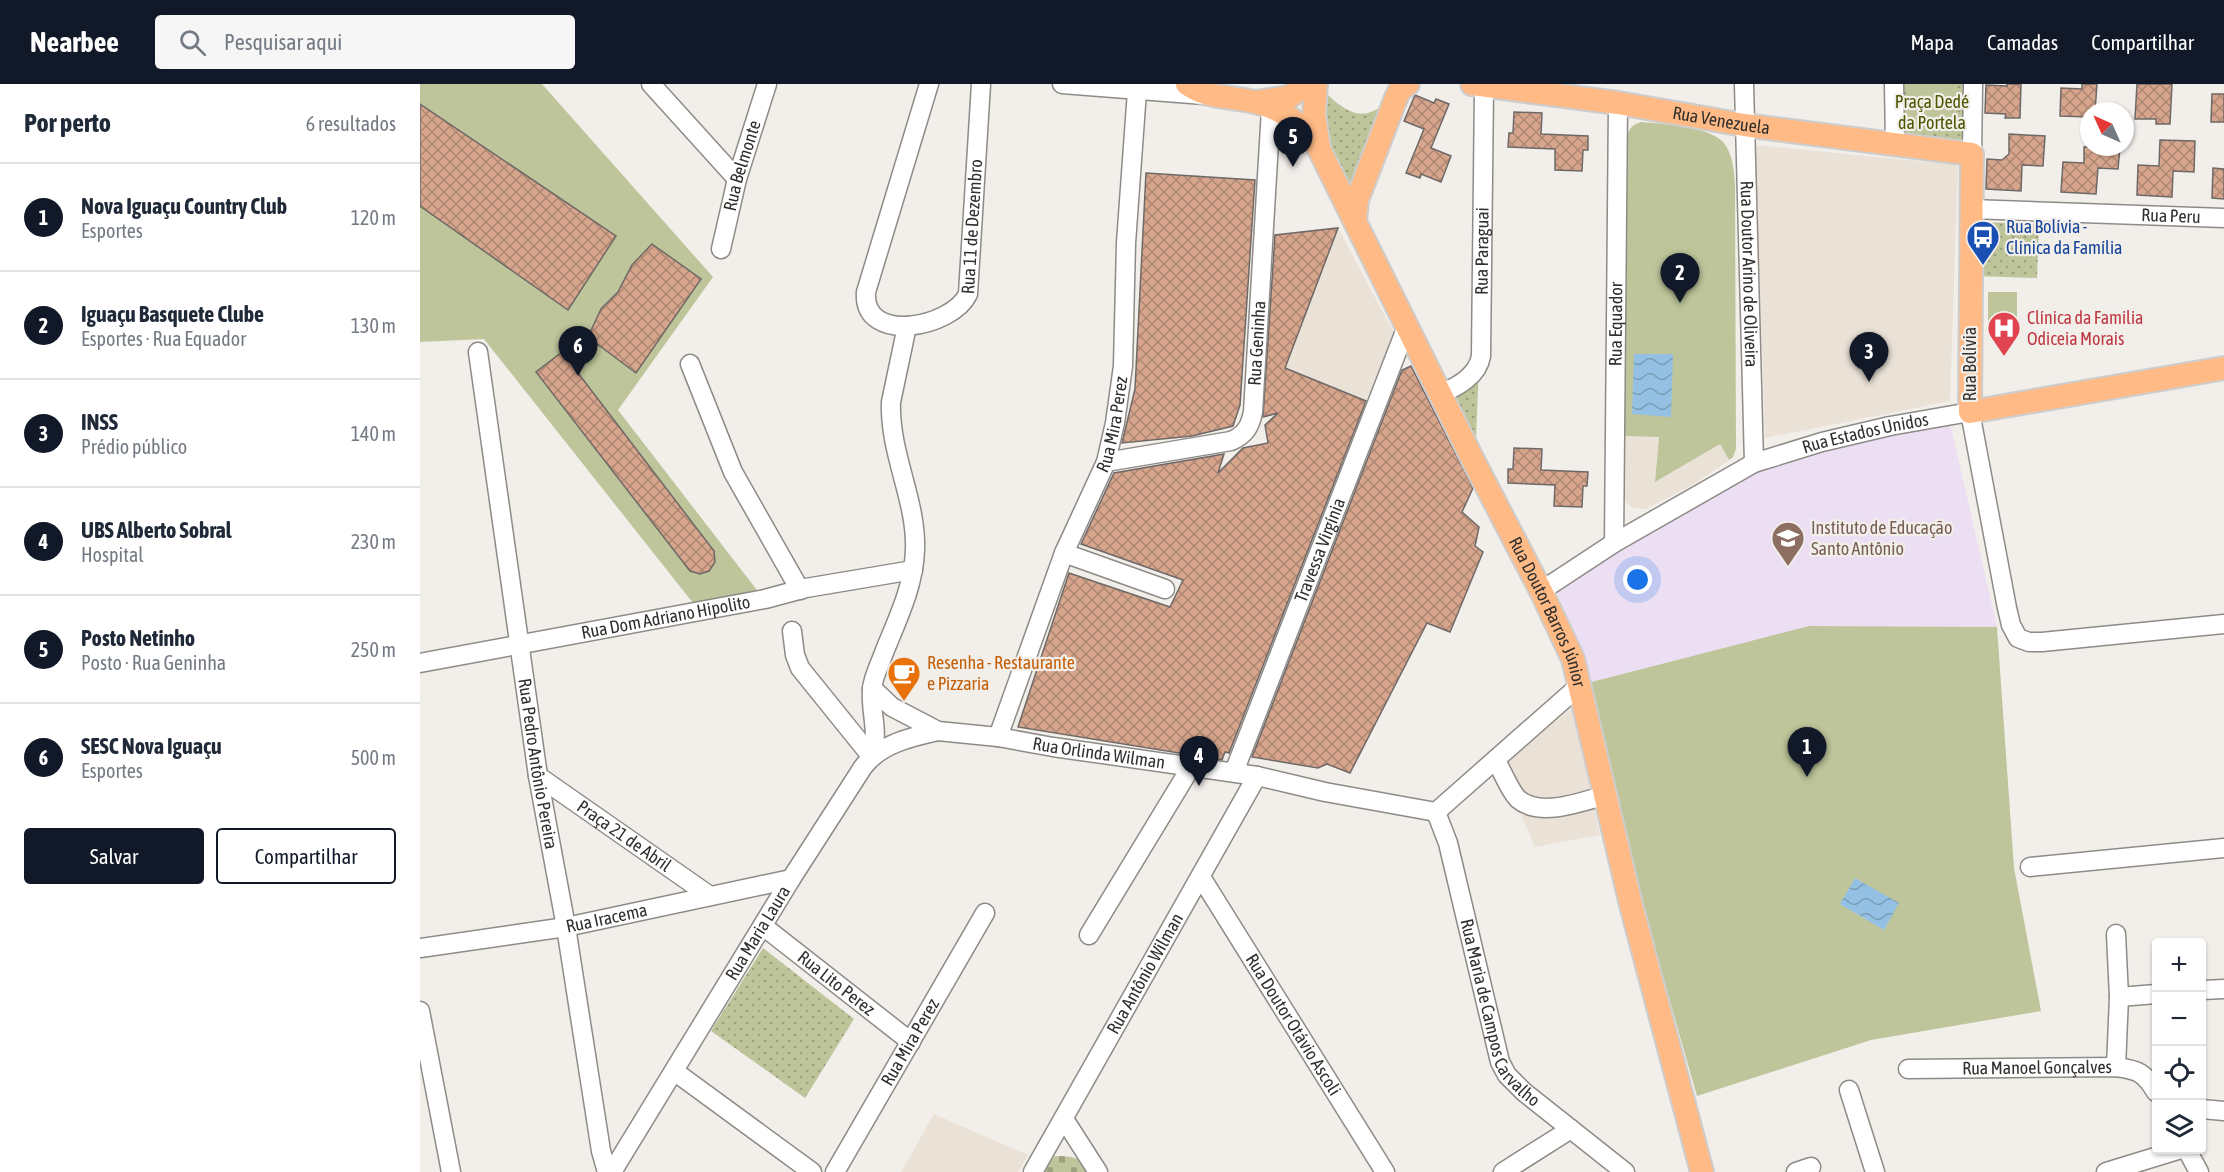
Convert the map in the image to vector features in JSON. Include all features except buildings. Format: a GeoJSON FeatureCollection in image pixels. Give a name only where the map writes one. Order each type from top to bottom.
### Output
{"type":"FeatureCollection","features":[{"type":"Feature","properties":{"kind":"main road"},"geometry":{"type":"LineString","coordinates":[[1187,84],[1209,95],[1264,105],[1302,126],[1320,149]]}},
{"type":"Feature","properties":{"kind":"main road"},"geometry":{"type":"LineString","coordinates":[[1264,105],[1288,98],[1306,84]]}},
{"type":"Feature","properties":{"kind":"main road","name":"Rua Doutor Barros Júnior"},"geometry":{"type":"LineString","coordinates":[[1316,84],[1314,114],[1320,149],[1573,659],[1631,905],[1702,1172]]}},
{"type":"Feature","properties":{"kind":"main road"},"geometry":{"type":"LineString","coordinates":[[1355,220],[1357,200],[1396,98],[1400,90],[1408,84]]}},
{"type":"Feature","properties":{"kind":"main road","name":"Rua Venezuela"},"geometry":{"type":"LineString","coordinates":[[1478,85],[1618,103],[1744,125],[1972,154]]}},
{"type":"Feature","properties":{"kind":"main road","name":"Rua Bolívia"},"geometry":{"type":"LineString","coordinates":[[1970,412],[1972,154]]}},
{"type":"Feature","properties":{"kind":"main road","name":"Rua Estados Unidos"},"geometry":{"type":"LineString","coordinates":[[1970,412],[2091,389],[2224,368]]}},
{"type":"Feature","properties":{"kind":"street"},"geometry":{"type":"LineString","coordinates":[[651,84],[737,179]]}},
{"type":"Feature","properties":{"kind":"street","name":"Rua Belmonte"},"geometry":{"type":"LineString","coordinates":[[721,249],[737,179],[767,84]]}},
{"type":"Feature","properties":{"kind":"street","name":"Rua 11 de Dezembro"},"geometry":{"type":"LineString","coordinates":[[929,84],[866,292],[867,307],[875,317],[890,325],[907,326],[937,320],[951,314],[965,301],[970,290],[981,84]]}},
{"type":"Feature","properties":{"kind":"street"},"geometry":{"type":"LineString","coordinates":[[1062,84],[1209,95]]}},
{"type":"Feature","properties":{"kind":"street","name":"Rua Doutor Arino de Oliveira"},"geometry":{"type":"LineString","coordinates":[[1744,84],[1754,463]]}},
{"type":"Feature","properties":{"kind":"street"},"geometry":{"type":"LineString","coordinates":[[1894,84],[1894,144]]}},
{"type":"Feature","properties":{"kind":"street","name":"Rua Bolívia"},"geometry":{"type":"LineString","coordinates":[[1972,154],[1973,84]]}},
{"type":"Feature","properties":{"kind":"street","name":"Rua Paraguai"},"geometry":{"type":"LineString","coordinates":[[1441,393],[1474,372],[1481,356],[1478,85]]}},
{"type":"Feature","properties":{"kind":"street","name":"Rua Mira Perez"},"geometry":{"type":"LineString","coordinates":[[998,737],[1064,553],[1106,462],[1118,405],[1123,366],[1126,243],[1144,89]]}},
{"type":"Feature","properties":{"kind":"street","name":"Rua Equador"},"geometry":{"type":"LineString","coordinates":[[1614,543],[1618,103]]}},
{"type":"Feature","properties":{"kind":"street","name":"Rua Geninha"},"geometry":{"type":"LineString","coordinates":[[1106,462],[1231,441],[1240,437],[1250,424],[1253,412],[1264,105]]}},
{"type":"Feature","properties":{"kind":"street","name":"Rua Peru"},"geometry":{"type":"LineString","coordinates":[[1971,209],[2224,218]]}},
{"type":"Feature","properties":{"kind":"street"},"geometry":{"type":"LineString","coordinates":[[871,756],[876,736],[872,688],[904,603],[913,570],[915,536],[895,450],[890,414],[907,326]]}},
{"type":"Feature","properties":{"kind":"street","name":"Travessa Virgínia"},"geometry":{"type":"LineString","coordinates":[[1234,772],[1407,326]]}},
{"type":"Feature","properties":{"kind":"street","name":"Rua Pedro Antônio Pereira"},"geometry":{"type":"LineString","coordinates":[[478,352],[538,776],[566,927],[601,1151],[607,1172]]}},
{"type":"Feature","properties":{"kind":"street"},"geometry":{"type":"LineString","coordinates":[[690,364],[733,472],[766,535],[800,590]]}},
{"type":"Feature","properties":{"kind":"street","name":"Rua Bolívia"},"geometry":{"type":"LineString","coordinates":[[1970,412],[2007,608],[2011,625],[2018,638],[2029,642],[2042,642],[2224,624]]}},
{"type":"Feature","properties":{"kind":"street","name":"Rua Estados Unidos"},"geometry":{"type":"LineString","coordinates":[[1541,591],[1614,543],[1754,463],[1833,439],[1970,412]]}},
{"type":"Feature","properties":{"kind":"street"},"geometry":{"type":"LineString","coordinates":[[1064,553],[1165,589]]}},
{"type":"Feature","properties":{"kind":"street","name":"Rua Dom Adriano Hipolito"},"geometry":{"type":"LineString","coordinates":[[420,663],[765,600],[800,590],[913,570]]}},
{"type":"Feature","properties":{"kind":"street"},"geometry":{"type":"LineString","coordinates":[[792,631],[795,655],[800,668],[871,756]]}},
{"type":"Feature","properties":{"kind":"street"},"geometry":{"type":"LineString","coordinates":[[1436,812],[1580,685]]}},
{"type":"Feature","properties":{"kind":"street","name":"Rua Orlinda Wilman"},"geometry":{"type":"LineString","coordinates":[[872,688],[892,707],[938,731],[998,737],[1234,772],[1325,792],[1436,812]]}},
{"type":"Feature","properties":{"kind":"street"},"geometry":{"type":"LineString","coordinates":[[871,756],[891,746],[938,731]]}},
{"type":"Feature","properties":{"kind":"street","name":"Rua Maria Laura"},"geometry":{"type":"LineString","coordinates":[[612,1172],[791,879],[871,756]]}},
{"type":"Feature","properties":{"kind":"street"},"geometry":{"type":"LineString","coordinates":[[1496,761],[1517,798],[1532,807],[1563,807],[1606,795]]}},
{"type":"Feature","properties":{"kind":"street"},"geometry":{"type":"LineString","coordinates":[[1089,935],[1191,767]]}},
{"type":"Feature","properties":{"kind":"street","name":"Praça 21 de Abril"},"geometry":{"type":"LineString","coordinates":[[538,776],[710,896]]}},
{"type":"Feature","properties":{"kind":"street","name":"Rua Antônio Wilman"},"geometry":{"type":"LineString","coordinates":[[1034,1172],[1257,776]]}},
{"type":"Feature","properties":{"kind":"street","name":"Rua Maria de Campos Carvalho"},"geometry":{"type":"LineString","coordinates":[[1436,812],[1448,843],[1500,1062],[1507,1075],[1524,1092],[1625,1172]]}},
{"type":"Feature","properties":{"kind":"street"},"geometry":{"type":"LineString","coordinates":[[2030,867],[2224,848]]}},
{"type":"Feature","properties":{"kind":"street","name":"Rua Doutor Otávio Ascoli"},"geometry":{"type":"LineString","coordinates":[[1201,877],[1385,1172]]}},
{"type":"Feature","properties":{"kind":"street","name":"Rua Iracema"},"geometry":{"type":"LineString","coordinates":[[420,948],[566,927],[791,879]]}},
{"type":"Feature","properties":{"kind":"street","name":"Rua Mira Perez"},"geometry":{"type":"LineString","coordinates":[[835,1172],[985,913]]}},
{"type":"Feature","properties":{"kind":"street","name":"Rua Lito Perez"},"geometry":{"type":"LineString","coordinates":[[763,926],[910,1042]]}},
{"type":"Feature","properties":{"kind":"street"},"geometry":{"type":"LineString","coordinates":[[2116,934],[2119,997],[2116,1066]]}},
{"type":"Feature","properties":{"kind":"street"},"geometry":{"type":"LineString","coordinates":[[2206,990],[2224,989]]}},
{"type":"Feature","properties":{"kind":"street"},"geometry":{"type":"LineString","coordinates":[[2119,997],[2152,994]]}},
{"type":"Feature","properties":{"kind":"street"},"geometry":{"type":"LineString","coordinates":[[420,1011],[451,1172]]}},
{"type":"Feature","properties":{"kind":"street","name":"Rua Manoel Gonçalves"},"geometry":{"type":"LineString","coordinates":[[1908,1069],[2116,1066],[2135,1069],[2144,1075],[2152,1085]]}},
{"type":"Feature","properties":{"kind":"street"},"geometry":{"type":"LineString","coordinates":[[674,1071],[812,1172]]}},
{"type":"Feature","properties":{"kind":"street"},"geometry":{"type":"LineString","coordinates":[[1850,1090],[1875,1172]]}},
{"type":"Feature","properties":{"kind":"street"},"geometry":{"type":"LineString","coordinates":[[2206,1109],[2224,1111]]}},
{"type":"Feature","properties":{"kind":"street"},"geometry":{"type":"LineString","coordinates":[[1064,1119],[1098,1172]]}},
{"type":"Feature","properties":{"kind":"street"},"geometry":{"type":"LineString","coordinates":[[1503,1172],[1571,1130]]}},
{"type":"Feature","properties":{"kind":"street"},"geometry":{"type":"LineString","coordinates":[[2106,1172],[2162,1154]]}},
{"type":"Feature","properties":{"kind":"street"},"geometry":{"type":"LineString","coordinates":[[2190,1154],[2199,1172]]}},
{"type":"Feature","properties":{"kind":"shaded area"},"geometry":{"type":"Polygon","coordinates":[[[1755,145],[1958,165],[1950,401],[1765,438],[1755,145]]]}},
{"type":"Feature","properties":{"kind":"shaded area"},"geometry":{"type":"Polygon","coordinates":[[[1338,228],[1394,333],[1366,401],[1285,368],[1338,228]]]}},
{"type":"Feature","properties":{"kind":"shaded area","name":"Instituto de Educação Santo Antônio"},"geometry":{"type":"Polygon","coordinates":[[[1950,423],[1997,627],[1809,626],[1593,686],[1556,589],[1629,544],[1761,469],[1796,456],[1950,423]]]}},
{"type":"Feature","properties":{"kind":"shaded area"},"geometry":{"type":"Polygon","coordinates":[[[1622,436],[1659,437],[1655,482],[1720,444],[1729,460],[1694,484],[1646,509],[1632,508],[1622,498],[1622,436]]]}},
{"type":"Feature","properties":{"kind":"shaded area"},"geometry":{"type":"Polygon","coordinates":[[[1572,705],[1600,835],[1535,847],[1521,815],[1492,777],[1572,705]]]}},
{"type":"Feature","properties":{"kind":"shaded area"},"geometry":{"type":"Polygon","coordinates":[[[934,1114],[1028,1155],[1018,1172],[901,1172],[934,1114]]]}},
{"type":"Feature","properties":{"kind":"green space"},"geometry":{"type":"Polygon","coordinates":[[[420,84],[542,84],[713,277],[618,410],[763,598],[693,603],[484,339],[420,342],[420,84]]]}},
{"type":"Feature","properties":{"kind":"green space","name":"Praça Dedé da Portela"},"geometry":{"type":"Polygon","coordinates":[[[1902,84],[1965,84],[1966,145],[1902,138],[1902,84]]]}},
{"type":"Feature","properties":{"kind":"green space"},"geometry":{"type":"Polygon","coordinates":[[[1909,84],[1955,84],[1957,125],[1910,127],[1909,84]]]}},
{"type":"Feature","properties":{"kind":"green space"},"geometry":{"type":"Polygon","coordinates":[[[1318,85],[1347,110],[1361,114],[1382,107],[1350,202],[1321,141],[1318,85]]]}},
{"type":"Feature","properties":{"kind":"green space"},"geometry":{"type":"Polygon","coordinates":[[[1641,122],[1697,129],[1717,137],[1724,143],[1731,158],[1735,185],[1736,449],[1729,460],[1720,444],[1655,482],[1659,437],[1622,436],[1627,138],[1631,127],[1641,122]]]}},
{"type":"Feature","properties":{"kind":"green space"},"geometry":{"type":"Polygon","coordinates":[[[1976,222],[2039,224],[2037,278],[1975,276],[1976,222]]]}},
{"type":"Feature","properties":{"kind":"green space"},"geometry":{"type":"Polygon","coordinates":[[[1988,292],[2017,292],[2017,336],[1988,336],[1988,292]]]}},
{"type":"Feature","properties":{"kind":"green space"},"geometry":{"type":"Polygon","coordinates":[[[1479,365],[1475,464],[1443,392],[1479,365]]]}},
{"type":"Feature","properties":{"kind":"green space"},"geometry":{"type":"Polygon","coordinates":[[[1809,626],[1997,627],[2014,868],[2041,1011],[1871,1040],[1697,1096],[1580,685],[1809,626]]]}},
{"type":"Feature","properties":{"kind":"green space"},"geometry":{"type":"Polygon","coordinates":[[[763,948],[854,1019],[805,1098],[711,1031],[763,948]]]}},
{"type":"Feature","properties":{"kind":"green space"},"geometry":{"type":"Polygon","coordinates":[[[1055,1156],[1076,1158],[1084,1163],[1091,1172],[1041,1172],[1055,1156]]]}},
{"type":"Feature","properties":{"kind":"water"},"geometry":{"type":"Polygon","coordinates":[[[1634,354],[1673,354],[1671,417],[1632,414],[1634,354]]]}},
{"type":"Feature","properties":{"kind":"water"},"geometry":{"type":"Polygon","coordinates":[[[1855,878],[1899,903],[1884,930],[1840,904],[1855,878]]]}},
{"type":"Feature","properties":{"kind":"place","name":"Posto Netinho"},"geometry":{"type":"Point","coordinates":[1293,167]}},
{"type":"Feature","properties":{"kind":"place","name":"Rua Bolívia - Clínica da Família"},"geometry":{"type":"Point","coordinates":[1983,266]}},
{"type":"Feature","properties":{"kind":"place","name":"Iguaçu Basquete Clube"},"geometry":{"type":"Point","coordinates":[1680,303]}},
{"type":"Feature","properties":{"kind":"place","name":"Clínica da Familia Odiceia Morais"},"geometry":{"type":"Point","coordinates":[2004,357]}},
{"type":"Feature","properties":{"kind":"place","name":"SESC Nova Iguaçu"},"geometry":{"type":"Point","coordinates":[578,376]}},
{"type":"Feature","properties":{"kind":"place","name":"INSS"},"geometry":{"type":"Point","coordinates":[1869,382]}},
{"type":"Feature","properties":{"kind":"place","name":"Instituto de Educação Santo Antônio"},"geometry":{"type":"Point","coordinates":[1788,567]}},
{"type":"Feature","properties":{"kind":"place","name":"Resenha - Restaurante e Pizzaria"},"geometry":{"type":"Point","coordinates":[904,702]}},
{"type":"Feature","properties":{"kind":"place","name":"Nova Iguaçu Country Club"},"geometry":{"type":"Point","coordinates":[1807,777]}},
{"type":"Feature","properties":{"kind":"place","name":"UBS Alberto Sobral"},"geometry":{"type":"Point","coordinates":[1199,786]}}]}
